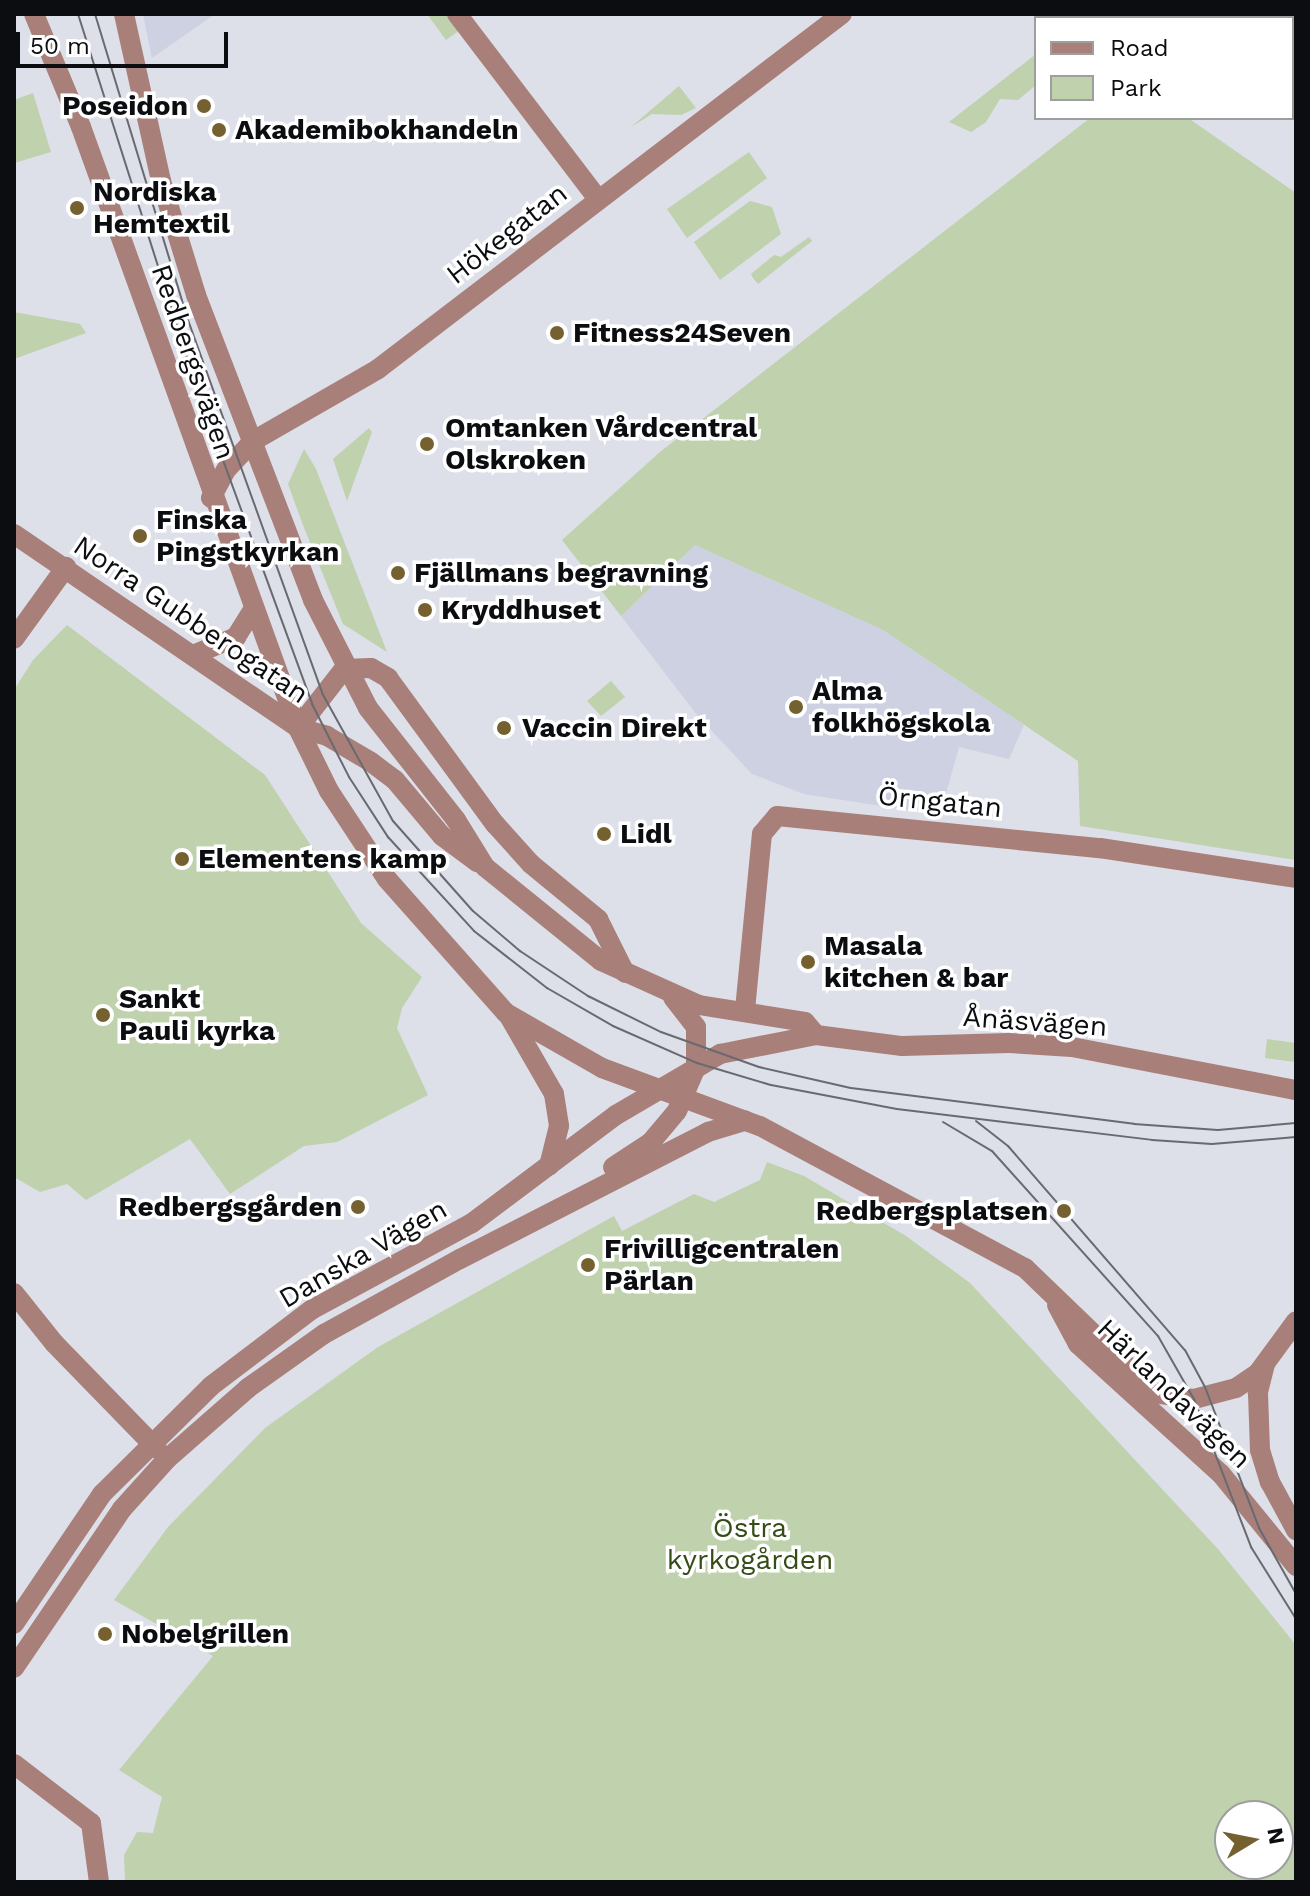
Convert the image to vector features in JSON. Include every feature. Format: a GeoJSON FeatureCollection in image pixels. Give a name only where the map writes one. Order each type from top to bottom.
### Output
{"type":"FeatureCollection","features":[{"type":"Feature","properties":{"kind":"street","name":"Redbergsvägen"},"geometry":{"type":"LineString","coordinates":[[34,14],[81,127],[253,610],[298,728],[329,791],[394,889],[506,1013],[586,1060],[654,1091],[745,1121]]}},
{"type":"Feature","properties":{"kind":"street","name":"Redbergsvägen"},"geometry":{"type":"LineString","coordinates":[[124,14],[178,240],[253,441],[344,669],[485,867],[515,896],[625,973],[668,993],[699,1005],[805,1022],[816,1035]]}},
{"type":"Feature","properties":{"kind":"street"},"geometry":{"type":"LineString","coordinates":[[457,14],[598,199]]}},
{"type":"Feature","properties":{"kind":"street","name":"Hökegatan"},"geometry":{"type":"LineString","coordinates":[[211,498],[226,470],[253,441],[378,369],[842,14]]}},
{"type":"Feature","properties":{"kind":"street","name":"Norra Gubberogatan"},"geometry":{"type":"LineString","coordinates":[[14,534],[298,728],[327,736],[371,762],[395,780],[442,836],[485,867]]}},
{"type":"Feature","properties":{"kind":"street"},"geometry":{"type":"LineString","coordinates":[[14,639],[66,567]]}},
{"type":"Feature","properties":{"kind":"street"},"geometry":{"type":"LineString","coordinates":[[193,655],[236,637],[253,610]]}},
{"type":"Feature","properties":{"kind":"street"},"geometry":{"type":"LineString","coordinates":[[298,728],[344,669],[371,668],[393,682],[495,824],[531,864],[598,919],[625,973]]}},
{"type":"Feature","properties":{"kind":"street","name":"Örngatan"},"geometry":{"type":"LineString","coordinates":[[745,1010],[762,834],[777,816],[1085,847],[1296,878]]}},
{"type":"Feature","properties":{"kind":"street"},"geometry":{"type":"LineString","coordinates":[[598,1185],[611,1168],[651,1142],[684,1100],[696,1067],[696,1027],[668,993]]}},
{"type":"Feature","properties":{"kind":"street"},"geometry":{"type":"LineString","coordinates":[[506,1013],[554,1094],[559,1126],[549,1166]]}},
{"type":"Feature","properties":{"kind":"street","name":"Danska Vägen"},"geometry":{"type":"LineString","coordinates":[[14,1624],[102,1494],[149,1442],[211,1386],[311,1310],[472,1223],[654,1091],[696,1067],[749,1045],[816,1035]]}},
{"type":"Feature","properties":{"kind":"street","name":"Ånäsvägen"},"geometry":{"type":"LineString","coordinates":[[816,1035],[902,1046],[1072,1047],[1246,1078],[1287,1090]]}},
{"type":"Feature","properties":{"kind":"street"},"geometry":{"type":"LineString","coordinates":[[1287,1090],[1296,1106]]}},
{"type":"Feature","properties":{"kind":"street","name":"Danska Vägen"},"geometry":{"type":"LineString","coordinates":[[14,1668],[122,1509],[167,1459],[248,1388],[324,1334],[598,1185],[708,1132],[745,1121]]}},
{"type":"Feature","properties":{"kind":"street","name":"Härlandavägen"},"geometry":{"type":"LineString","coordinates":[[745,1121],[1025,1268],[1155,1393],[1170,1398],[1194,1399],[1236,1388],[1265,1364]]}},
{"type":"Feature","properties":{"kind":"street"},"geometry":{"type":"LineString","coordinates":[[14,1293],[54,1343],[167,1459]]}},
{"type":"Feature","properties":{"kind":"street","name":"Härlandavägen"},"geometry":{"type":"LineString","coordinates":[[1051,1295],[1078,1344],[1221,1474],[1296,1566]]}},
{"type":"Feature","properties":{"kind":"street"},"geometry":{"type":"LineString","coordinates":[[1265,1364],[1296,1321]]}},
{"type":"Feature","properties":{"kind":"street","name":"Härlandavägen"},"geometry":{"type":"LineString","coordinates":[[1265,1364],[1258,1393],[1260,1450],[1270,1482],[1296,1530]]}},
{"type":"Feature","properties":{"kind":"street"},"geometry":{"type":"LineString","coordinates":[[14,1764],[91,1823],[99,1882]]}},
{"type":"Feature","properties":{"kind":"shaded area"},"geometry":{"type":"Polygon","coordinates":[[[143,14],[215,14],[152,58],[143,14]]]}},
{"type":"Feature","properties":{"kind":"shaded area"},"geometry":{"type":"Polygon","coordinates":[[[695,545],[883,630],[1024,725],[1009,759],[959,747],[940,815],[804,794],[752,774],[697,715],[621,616],[695,545]]]}},
{"type":"Feature","properties":{"kind":"green space"},"geometry":{"type":"Polygon","coordinates":[[[427,14],[448,14],[460,30],[446,40],[427,14]]]}},
{"type":"Feature","properties":{"kind":"green space"},"geometry":{"type":"Polygon","coordinates":[[[1034,56],[1034,87],[1018,100],[1000,99],[986,122],[971,132],[949,122],[1034,56]]]}},
{"type":"Feature","properties":{"kind":"green space"},"geometry":{"type":"Polygon","coordinates":[[[679,86],[696,108],[681,115],[652,114],[631,127],[679,86]]]}},
{"type":"Feature","properties":{"kind":"green space"},"geometry":{"type":"Polygon","coordinates":[[[33,93],[51,152],[14,163],[14,100],[33,93]]]}},
{"type":"Feature","properties":{"kind":"green space"},"geometry":{"type":"Polygon","coordinates":[[[1087,120],[1191,120],[1296,193],[1296,860],[1080,826],[1078,761],[883,630],[695,545],[621,616],[562,540],[660,452],[1087,120]]]}},
{"type":"Feature","properties":{"kind":"green space"},"geometry":{"type":"Polygon","coordinates":[[[749,152],[767,178],[687,238],[667,209],[749,152]]]}},
{"type":"Feature","properties":{"kind":"green space"},"geometry":{"type":"Polygon","coordinates":[[[750,201],[772,207],[781,234],[720,280],[694,242],[750,201]]]}},
{"type":"Feature","properties":{"kind":"green space"},"geometry":{"type":"Polygon","coordinates":[[[809,237],[812,241],[758,284],[753,278],[751,274],[774,255],[781,257],[809,237]]]}},
{"type":"Feature","properties":{"kind":"green space"},"geometry":{"type":"Polygon","coordinates":[[[14,312],[80,324],[86,333],[14,359],[14,312]]]}},
{"type":"Feature","properties":{"kind":"green space"},"geometry":{"type":"Polygon","coordinates":[[[369,428],[372,432],[347,501],[333,459],[369,428]]]}},
{"type":"Feature","properties":{"kind":"green space"},"geometry":{"type":"Polygon","coordinates":[[[304,449],[316,469],[387,652],[343,624],[288,484],[304,449]]]}},
{"type":"Feature","properties":{"kind":"green space"},"geometry":{"type":"Polygon","coordinates":[[[67,625],[265,775],[361,923],[422,977],[402,1008],[397,1028],[428,1095],[337,1142],[304,1146],[230,1194],[190,1139],[86,1200],[67,1184],[40,1192],[14,1177],[14,690],[33,660],[67,625]]]}},
{"type":"Feature","properties":{"kind":"green space"},"geometry":{"type":"Polygon","coordinates":[[[611,681],[625,697],[601,716],[587,701],[611,681]]]}},
{"type":"Feature","properties":{"kind":"green space"},"geometry":{"type":"Polygon","coordinates":[[[1267,1039],[1296,1043],[1296,1062],[1265,1058],[1267,1039]]]}},
{"type":"Feature","properties":{"kind":"green space","name":"Östra kyrkogården"},"geometry":{"type":"Polygon","coordinates":[[[767,1162],[804,1176],[906,1236],[970,1283],[1218,1549],[1296,1646],[1296,1882],[125,1882],[124,1855],[137,1832],[153,1833],[162,1797],[119,1770],[213,1656],[114,1600],[168,1527],[265,1428],[378,1347],[614,1216],[622,1231],[694,1194],[714,1202],[760,1180],[767,1162]]]}},
{"type":"Feature","properties":{"kind":"tram line"},"geometry":{"type":"LineString","coordinates":[[78,14],[197,389],[312,704],[349,777],[388,837],[474,931],[547,988],[613,1026],[697,1063],[771,1085],[897,1109],[1152,1140],[1212,1144],[1296,1137]]}},
{"type":"Feature","properties":{"kind":"tram line"},"geometry":{"type":"LineString","coordinates":[[95,14],[188,320],[322,693],[393,821],[473,911],[520,951],[588,996],[661,1032],[759,1067],[851,1088],[1134,1124],[1218,1130],[1296,1123]]}},
{"type":"Feature","properties":{"kind":"tram line"},"geometry":{"type":"LineString","coordinates":[[976,1121],[1008,1146],[1185,1350],[1205,1387],[1259,1528],[1296,1594]]}},
{"type":"Feature","properties":{"kind":"tram line"},"geometry":{"type":"LineString","coordinates":[[943,1122],[992,1151],[1158,1336],[1194,1399],[1251,1547],[1296,1619]]}},
{"type":"Feature","properties":{"kind":"place","name":"Poseidon"},"geometry":{"type":"Point","coordinates":[204,106]}},
{"type":"Feature","properties":{"kind":"place","name":"Akademibokhandeln"},"geometry":{"type":"Point","coordinates":[219,130]}},
{"type":"Feature","properties":{"kind":"place","name":"Nordiska Hemtextil"},"geometry":{"type":"Point","coordinates":[77,208]}},
{"type":"Feature","properties":{"kind":"place","name":"Fitness24Seven"},"geometry":{"type":"Point","coordinates":[557,333]}},
{"type":"Feature","properties":{"kind":"place","name":"Omtanken Vårdcentral Olskroken"},"geometry":{"type":"Point","coordinates":[427,444]}},
{"type":"Feature","properties":{"kind":"place","name":"Finska Pingstkyrkan"},"geometry":{"type":"Point","coordinates":[140,536]}},
{"type":"Feature","properties":{"kind":"place","name":"Fjällmans begravning"},"geometry":{"type":"Point","coordinates":[398,573]}},
{"type":"Feature","properties":{"kind":"place","name":"Kryddhuset"},"geometry":{"type":"Point","coordinates":[425,610]}},
{"type":"Feature","properties":{"kind":"place","name":"Alma folkhögskola"},"geometry":{"type":"Point","coordinates":[796,707]}},
{"type":"Feature","properties":{"kind":"place","name":"Vaccin Direkt"},"geometry":{"type":"Point","coordinates":[504,728]}},
{"type":"Feature","properties":{"kind":"place","name":"Lidl"},"geometry":{"type":"Point","coordinates":[604,834]}},
{"type":"Feature","properties":{"kind":"place","name":"Elementens kamp"},"geometry":{"type":"Point","coordinates":[182,859]}},
{"type":"Feature","properties":{"kind":"place","name":"Masala kitchen & bar"},"geometry":{"type":"Point","coordinates":[808,962]}},
{"type":"Feature","properties":{"kind":"place","name":"Sankt Pauli kyrka"},"geometry":{"type":"Point","coordinates":[103,1015]}},
{"type":"Feature","properties":{"kind":"place","name":"Redbergsgården"},"geometry":{"type":"Point","coordinates":[358,1207]}},
{"type":"Feature","properties":{"kind":"place","name":"Redbergsplatsen"},"geometry":{"type":"Point","coordinates":[1064,1211]}},
{"type":"Feature","properties":{"kind":"place","name":"Frivilligcentralen Pärlan"},"geometry":{"type":"Point","coordinates":[588,1265]}},
{"type":"Feature","properties":{"kind":"place","name":"Nobelgrillen"},"geometry":{"type":"Point","coordinates":[105,1634]}}]}
